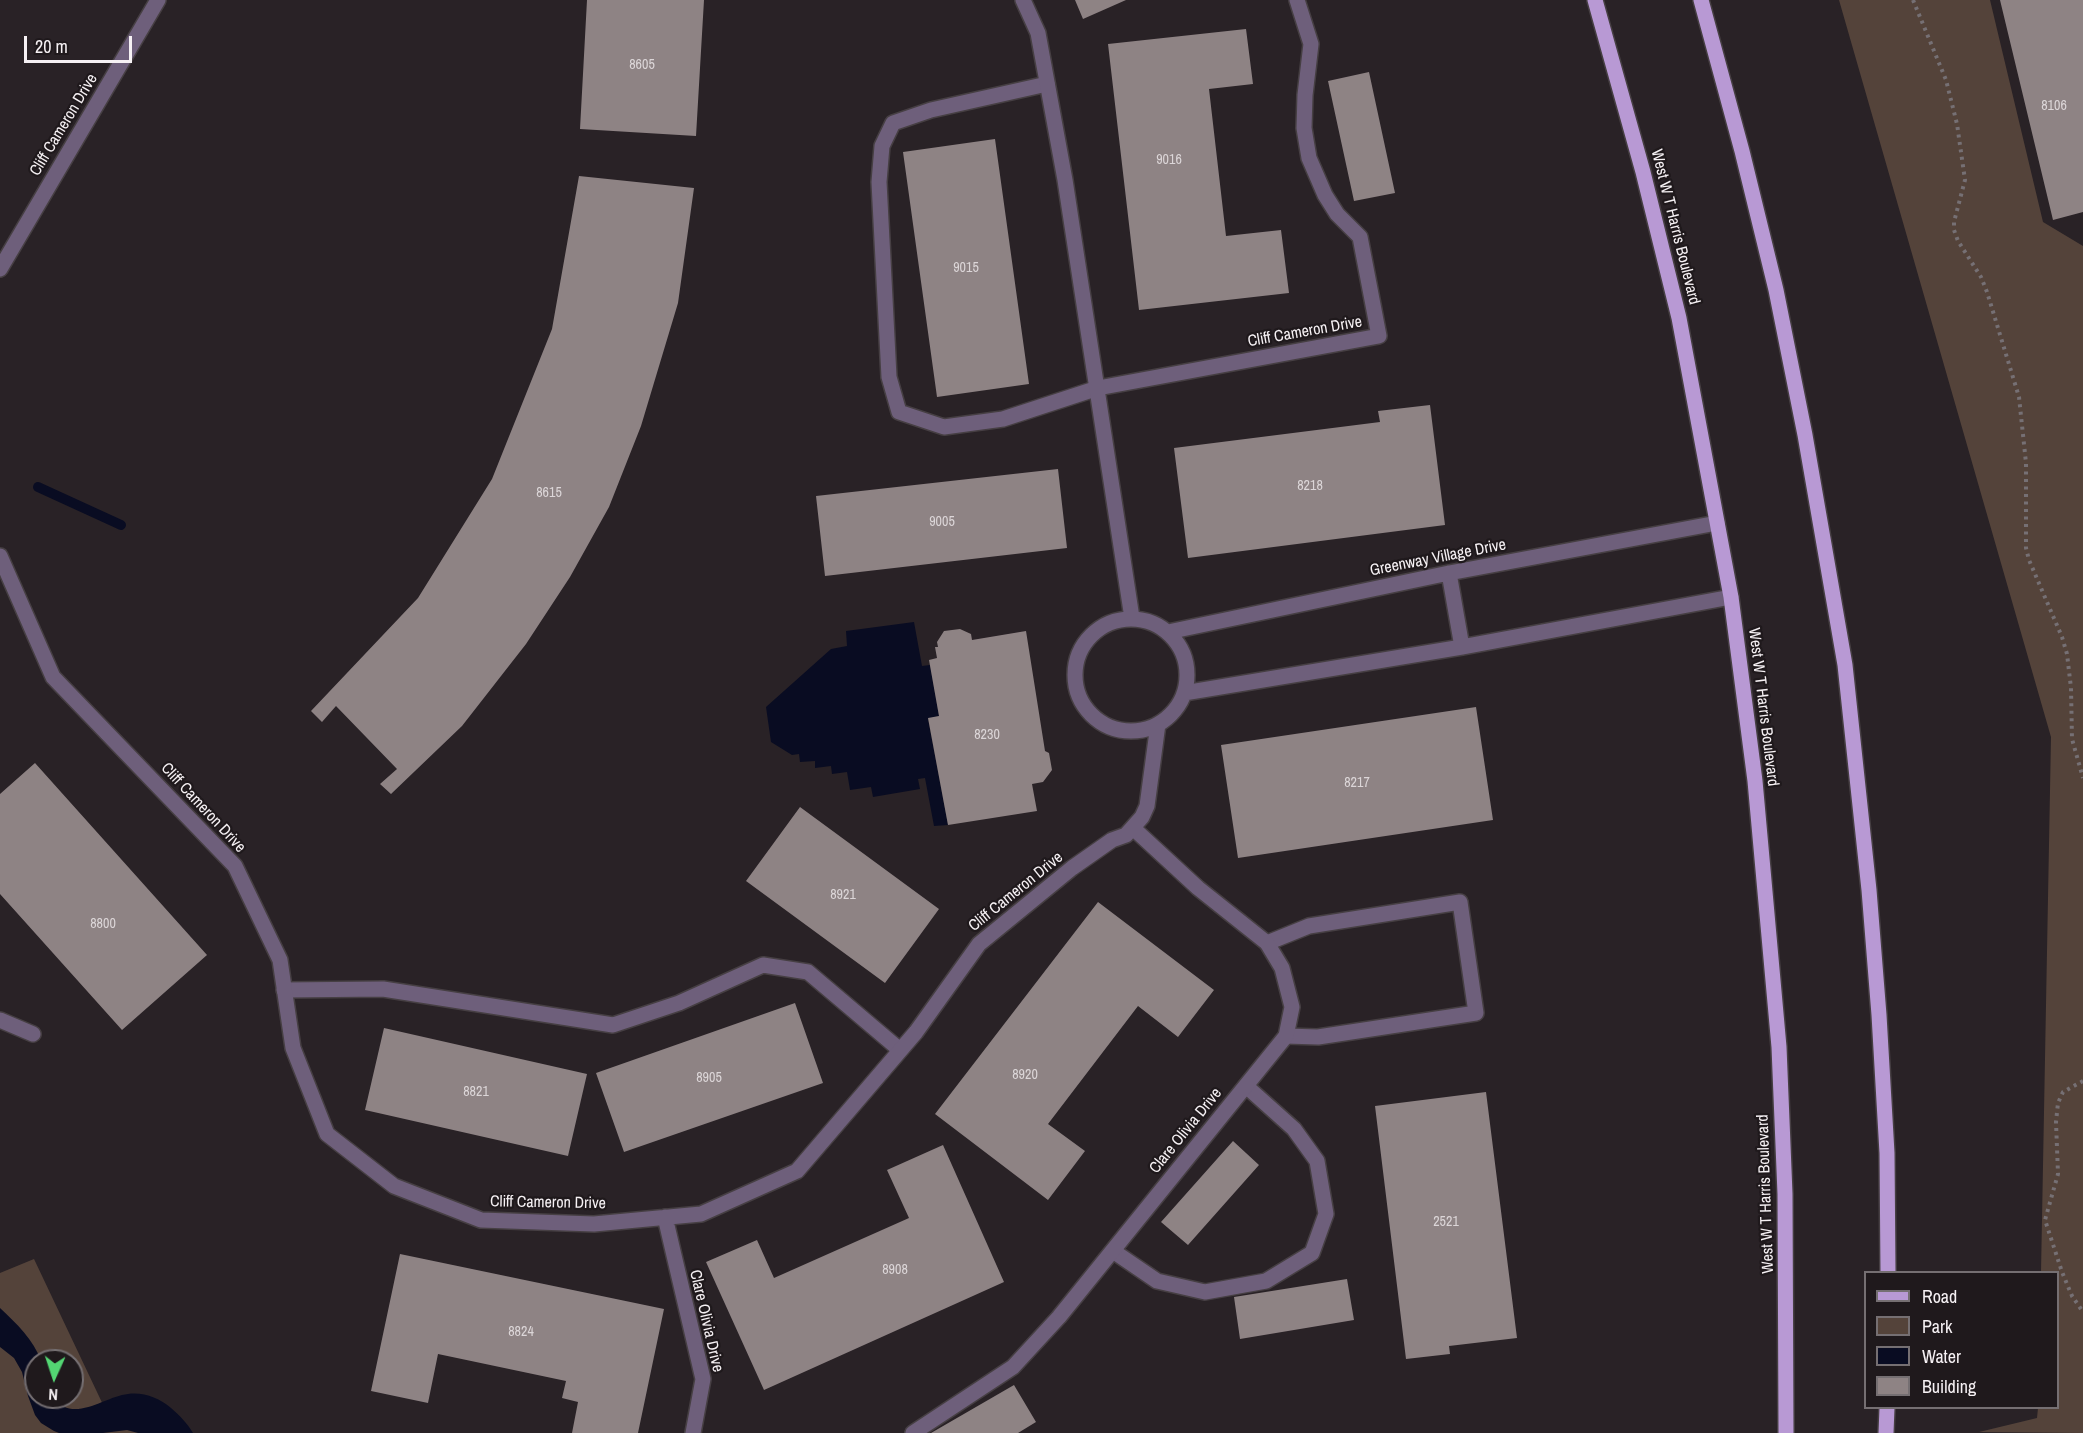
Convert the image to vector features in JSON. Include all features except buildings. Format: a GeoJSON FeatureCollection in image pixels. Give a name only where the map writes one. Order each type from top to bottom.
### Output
{"type":"FeatureCollection","features":[{"type":"Feature","properties":{"kind":"main road","name":"West W T Harris Boulevard"},"geometry":{"type":"LineString","coordinates":[[1595,0],[1679,318],[1731,597],[1755,781],[1779,1047],[1785,1194],[1786,1433]]}},
{"type":"Feature","properties":{"kind":"main road"},"geometry":{"type":"LineString","coordinates":[[1701,0],[1742,151],[1776,290],[1809,458],[1845,665],[1869,890],[1879,1015],[1887,1154],[1888,1271]]}},
{"type":"Feature","properties":{"kind":"main road"},"geometry":{"type":"LineString","coordinates":[[1886,1433],[1887,1409]]}},
{"type":"Feature","properties":{"kind":"street","name":"Cliff Cameron Drive"},"geometry":{"type":"LineString","coordinates":[[0,269],[158,0]]}},
{"type":"Feature","properties":{"kind":"street"},"geometry":{"type":"LineString","coordinates":[[1023,0],[1038,33],[1065,180],[1132,618]]}},
{"type":"Feature","properties":{"kind":"street","name":"Cliff Cameron Drive"},"geometry":{"type":"LineString","coordinates":[[1098,388],[1379,336],[1360,237],[1337,214],[1325,195],[1309,158],[1304,117],[1311,44],[1297,0]]}},
{"type":"Feature","properties":{"kind":"street"},"geometry":{"type":"LineString","coordinates":[[1047,84],[931,110],[893,123],[882,146],[879,182],[889,377],[899,412],[944,427],[1003,418],[1098,388]]}},
{"type":"Feature","properties":{"kind":"street","name":"Greenway Village Drive"},"geometry":{"type":"LineString","coordinates":[[1168,632],[1449,573],[1717,523]]}},
{"type":"Feature","properties":{"kind":"street","name":"Cliff Cameron Drive"},"geometry":{"type":"LineString","coordinates":[[0,556],[53,677],[235,866],[280,960],[293,1048],[327,1134],[394,1186],[481,1220],[594,1224],[701,1214],[797,1172],[916,1032],[979,944],[1072,868],[1133,828],[1142,817],[1147,806],[1158,724]]}},
{"type":"Feature","properties":{"kind":"street"},"geometry":{"type":"LineString","coordinates":[[1449,573],[1462,647]]}},
{"type":"Feature","properties":{"kind":"street"},"geometry":{"type":"LineString","coordinates":[[1184,693],[1462,647],[1731,597]]}},
{"type":"Feature","properties":{"kind":"street"},"geometry":{"type":"LineString","coordinates":[[1132,618],[1151,622],[1168,632],[1181,650],[1187,671],[1184,693],[1173,712],[1158,724],[1140,730],[1122,731],[1104,724],[1089,713],[1078,697],[1074,679],[1076,660],[1084,643],[1097,629],[1114,621],[1132,618]]}},
{"type":"Feature","properties":{"kind":"street","name":"Clare Olivia Drive"},"geometry":{"type":"LineString","coordinates":[[913,1433],[1013,1367],[1059,1317],[1286,1036],[1292,1007],[1282,968],[1268,943],[1198,888],[1133,828]]}},
{"type":"Feature","properties":{"kind":"street"},"geometry":{"type":"LineString","coordinates":[[1268,943],[1309,926],[1460,902],[1476,1013],[1318,1037],[1286,1036]]}},
{"type":"Feature","properties":{"kind":"street"},"geometry":{"type":"LineString","coordinates":[[284,990],[382,989],[613,1025],[679,1003],[764,965],[808,972],[900,1050]]}},
{"type":"Feature","properties":{"kind":"street"},"geometry":{"type":"LineString","coordinates":[[0,1020],[33,1034]]}},
{"type":"Feature","properties":{"kind":"street"},"geometry":{"type":"LineString","coordinates":[[1113,1251],[1157,1281],[1205,1292],[1266,1281],[1312,1253],[1326,1214],[1317,1161],[1294,1129],[1246,1086]]}},
{"type":"Feature","properties":{"kind":"street","name":"Clare Olivia Drive"},"geometry":{"type":"LineString","coordinates":[[665,1217],[703,1379],[693,1433]]}},
{"type":"Feature","properties":{"kind":"path"},"geometry":{"type":"LineString","coordinates":[[1913,0],[1946,80],[1957,124],[1965,180],[1954,230],[1987,292],[2019,397],[2026,463],[2026,549],[2037,582],[2062,637],[2070,670],[2072,739],[2083,778]]}},
{"type":"Feature","properties":{"kind":"path"},"geometry":{"type":"LineString","coordinates":[[2083,1081],[2063,1092],[2058,1103],[2056,1122],[2058,1174],[2045,1220],[2062,1272],[2072,1296],[2083,1312]]}},
{"type":"Feature","properties":{"kind":"green space"},"geometry":{"type":"Polygon","coordinates":[[[1839,0],[1990,0],[2043,222],[2083,246],[2083,1433],[1979,1432],[2037,1418],[2038,1409],[2059,1409],[2059,1271],[2041,1271],[2051,737],[1839,0]]]}},
{"type":"Feature","properties":{"kind":"green space"},"geometry":{"type":"Polygon","coordinates":[[[34,1259],[77,1349],[24,1349],[24,1409],[84,1409],[84,1365],[106,1411],[162,1433],[0,1433],[0,1273],[34,1259]]]}},
{"type":"Feature","properties":{"kind":"water"},"geometry":{"type":"Polygon","coordinates":[[[914,622],[922,666],[930,665],[939,716],[928,719],[948,825],[934,826],[925,778],[918,779],[920,789],[873,797],[871,787],[850,790],[847,772],[832,774],[831,766],[815,768],[815,761],[800,762],[799,754],[792,755],[771,742],[766,707],[831,649],[847,646],[846,631],[914,622]]]}},
{"type":"Feature","properties":{"kind":"water"},"geometry":{"type":"Polygon","coordinates":[[[0,1308],[18,1326],[35,1349],[24,1349],[24,1380],[14,1358],[0,1347],[0,1308]]]}},
{"type":"Feature","properties":{"kind":"water"},"geometry":{"type":"Polygon","coordinates":[[[145,1395],[171,1408],[193,1433],[138,1433],[127,1430],[103,1433],[59,1433],[41,1423],[33,1409],[84,1409],[119,1396],[145,1395]]]}},
{"type":"Feature","properties":{"kind":"waterway"},"geometry":{"type":"LineString","coordinates":[[38,487],[121,525]]}}]}
